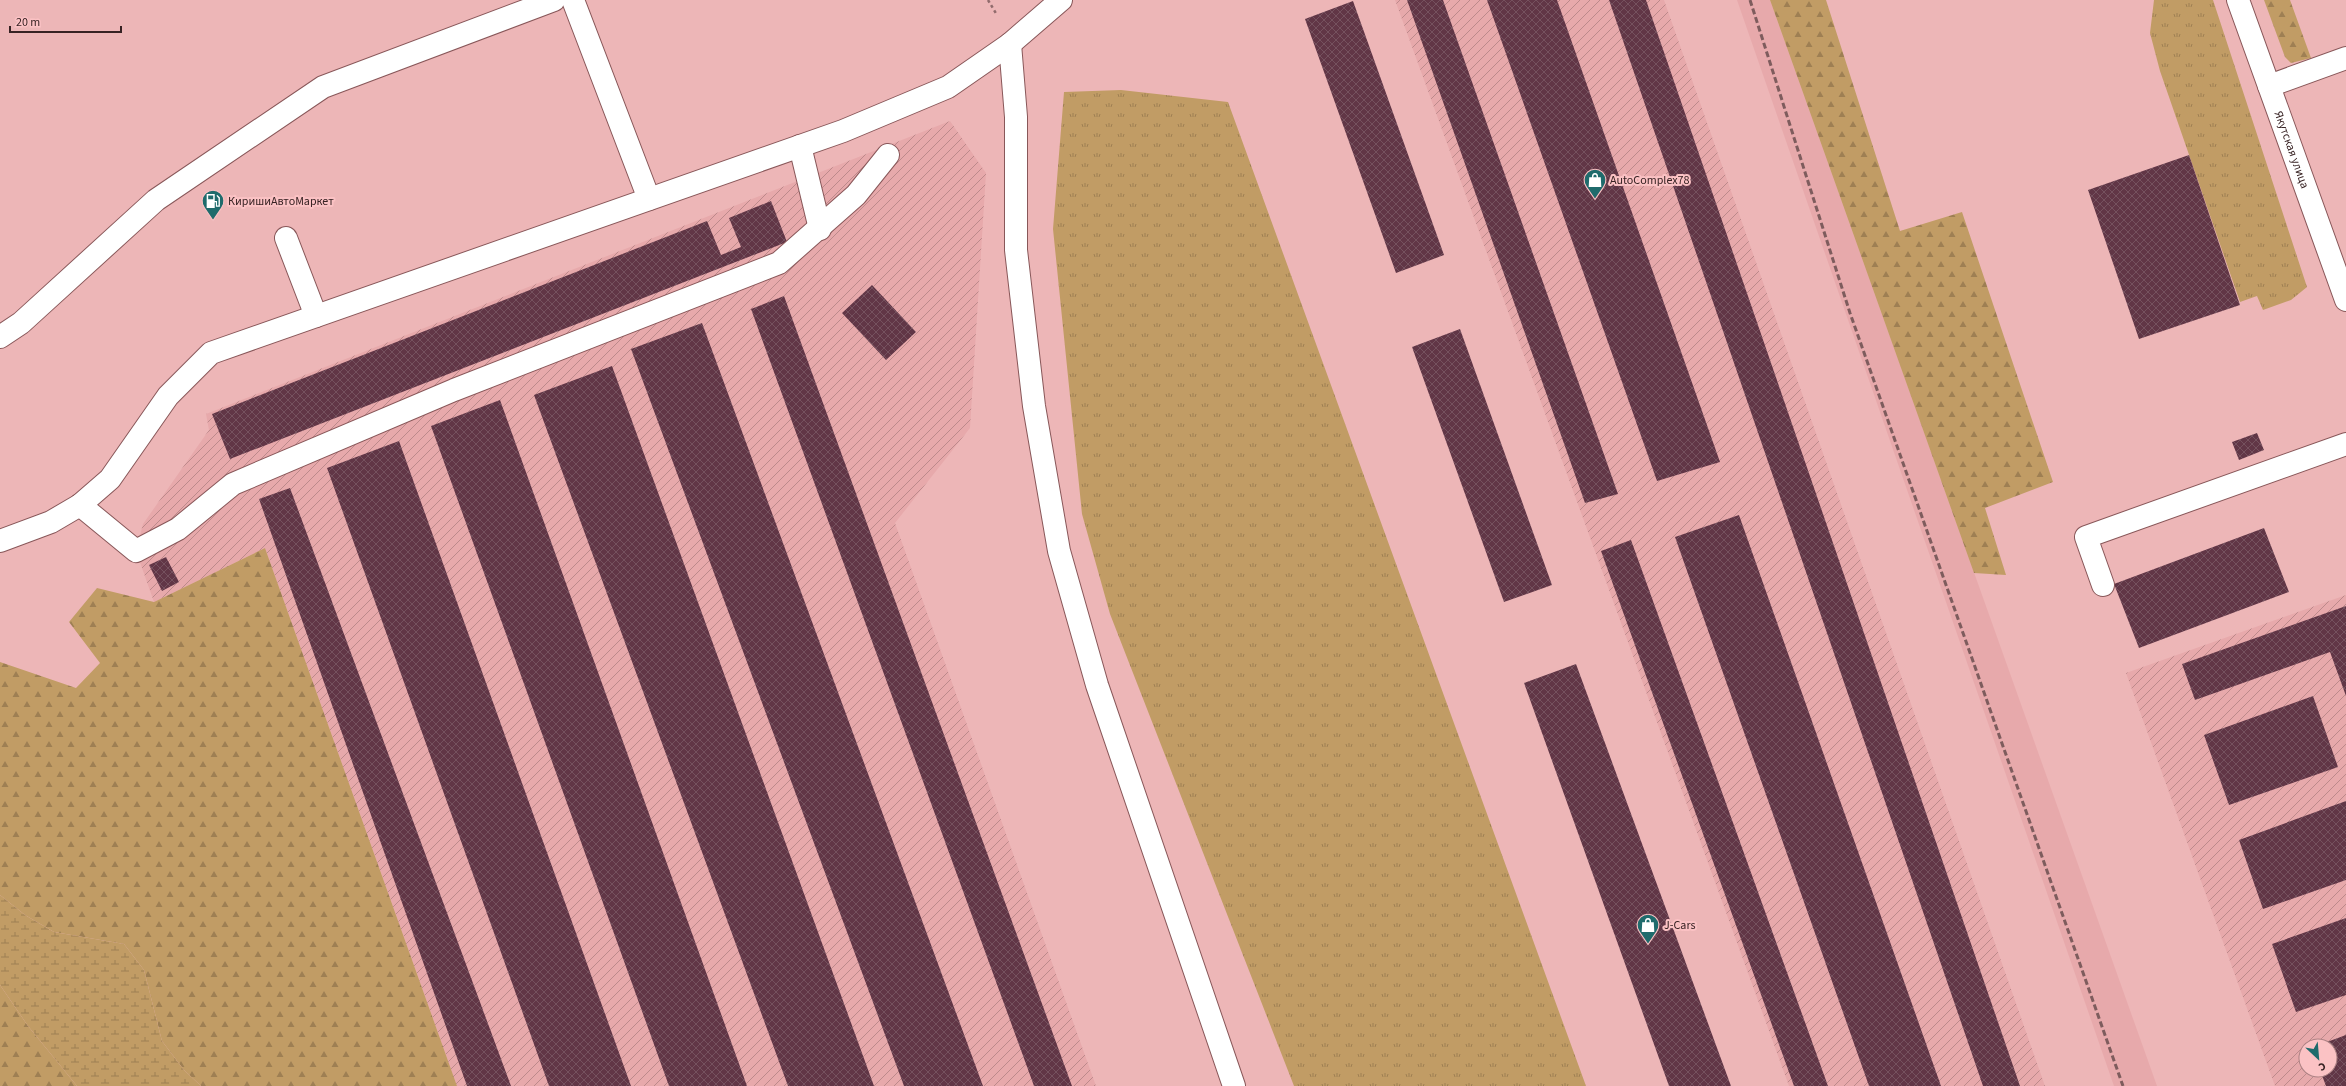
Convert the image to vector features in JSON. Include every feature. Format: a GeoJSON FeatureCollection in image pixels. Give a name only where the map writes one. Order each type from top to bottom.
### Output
{"type":"FeatureCollection","features":[{"type":"Feature","properties":{"kind":"street"},"geometry":{"type":"LineString","coordinates":[[0,337],[21,323],[156,200],[323,88],[554,0]]}},
{"type":"Feature","properties":{"kind":"street"},"geometry":{"type":"LineString","coordinates":[[572,0],[649,199]]}},
{"type":"Feature","properties":{"kind":"street"},"geometry":{"type":"LineString","coordinates":[[0,541],[51,522],[80,505],[110,480],[168,396],[211,353],[904,108],[948,88],[1010,44],[1061,0]]}},
{"type":"Feature","properties":{"kind":"street","name":"Якутская улица"},"geometry":{"type":"LineString","coordinates":[[2238,0],[2346,300]]}},
{"type":"Feature","properties":{"kind":"street"},"geometry":{"type":"LineString","coordinates":[[1010,44],[1016,117],[1016,250],[1034,406],[1059,551],[1097,685],[1234,1086]]}},
{"type":"Feature","properties":{"kind":"street"},"geometry":{"type":"LineString","coordinates":[[2269,86],[2346,58]]}},
{"type":"Feature","properties":{"kind":"street"},"geometry":{"type":"LineString","coordinates":[[800,146],[820,229]]}},
{"type":"Feature","properties":{"kind":"street"},"geometry":{"type":"LineString","coordinates":[[80,505],[136,551],[178,529],[233,484],[454,390],[779,263],[820,229],[856,195],[888,155]]}},
{"type":"Feature","properties":{"kind":"street"},"geometry":{"type":"LineString","coordinates":[[286,238],[316,316]]}},
{"type":"Feature","properties":{"kind":"street"},"geometry":{"type":"LineString","coordinates":[[2103,584],[2086,537],[2346,444]]}},
{"type":"Feature","properties":{"kind":"shaded area"},"geometry":{"type":"Polygon","coordinates":[[[1395,0],[1664,0],[2045,1086],[1789,1086],[1395,0]]]}},
{"type":"Feature","properties":{"kind":"shaded area"},"geometry":{"type":"Polygon","coordinates":[[[1737,0],[1770,0],[2157,1086],[2114,1086],[1737,0]]]}},
{"type":"Feature","properties":{"kind":"shaded area"},"geometry":{"type":"Polygon","coordinates":[[[950,121],[986,173],[970,428],[895,523],[1096,1086],[457,1086],[265,548],[154,602],[136,551],[143,524],[209,430],[206,414],[950,121]]]}},
{"type":"Feature","properties":{"kind":"shaded area"},"geometry":{"type":"Polygon","coordinates":[[[2346,595],[2346,1086],[2275,1086],[2126,673],[2346,595]]]}},
{"type":"Feature","properties":{"kind":"green space"},"geometry":{"type":"Polygon","coordinates":[[[1770,0],[1826,0],[1900,231],[1962,212],[2053,482],[1985,508],[2006,575],[1974,573],[1770,0]]]}},
{"type":"Feature","properties":{"kind":"green space"},"geometry":{"type":"Polygon","coordinates":[[[2154,0],[2213,0],[2307,287],[2291,300],[2263,310],[2257,296],[2240,302],[2160,71],[2150,33],[2154,0]]]}},
{"type":"Feature","properties":{"kind":"green space"},"geometry":{"type":"Polygon","coordinates":[[[2264,0],[2290,0],[2311,58],[2291,63],[2285,57],[2264,0]]]}},
{"type":"Feature","properties":{"kind":"green space"},"geometry":{"type":"Polygon","coordinates":[[[1121,90],[1228,102],[1586,1086],[1294,1086],[1110,614],[1082,514],[1053,229],[1064,92],[1121,90]]]}},
{"type":"Feature","properties":{"kind":"green space"},"geometry":{"type":"Polygon","coordinates":[[[265,548],[457,1086],[201,1086],[184,1070],[162,1041],[144,970],[124,944],[54,932],[25,915],[0,895],[0,662],[76,688],[100,663],[69,622],[97,588],[154,602],[265,548]]]}},
{"type":"Feature","properties":{"kind":"green space"},"geometry":{"type":"Polygon","coordinates":[[[0,895],[25,915],[54,932],[124,944],[144,970],[162,1041],[184,1070],[201,1086],[77,1086],[28,1026],[0,985],[0,895]]]}},
{"type":"Feature","properties":{"kind":"green space"},"geometry":{"type":"Polygon","coordinates":[[[0,985],[28,1026],[77,1086],[0,1086],[0,985]]]}},
{"type":"Feature","properties":{"kind":"building"},"geometry":{"type":"Polygon","coordinates":[[[1407,0],[1443,0],[1618,494],[1585,503],[1407,0]]]}},
{"type":"Feature","properties":{"kind":"building"},"geometry":{"type":"Polygon","coordinates":[[[1487,0],[1557,0],[1720,462],[1657,481],[1487,0]]]}},
{"type":"Feature","properties":{"kind":"building"},"geometry":{"type":"Polygon","coordinates":[[[1609,0],[1646,0],[2020,1086],[1983,1086],[1609,0]]]}},
{"type":"Feature","properties":{"kind":"building"},"geometry":{"type":"Polygon","coordinates":[[[1353,1],[1444,255],[1396,273],[1305,19],[1353,1]]]}},
{"type":"Feature","properties":{"kind":"building"},"geometry":{"type":"Polygon","coordinates":[[[2189,155],[2240,305],[2139,339],[2088,190],[2189,155]]]}},
{"type":"Feature","properties":{"kind":"building"},"geometry":{"type":"Polygon","coordinates":[[[771,201],[787,242],[230,459],[212,414],[707,221],[721,255],[741,247],[729,218],[771,201]]]}},
{"type":"Feature","properties":{"kind":"building"},"geometry":{"type":"Polygon","coordinates":[[[872,285],[916,332],[886,360],[842,313],[872,285]]]}},
{"type":"Feature","properties":{"kind":"building"},"geometry":{"type":"Polygon","coordinates":[[[784,296],[1072,1086],[1034,1086],[751,309],[784,296]]]}},
{"type":"Feature","properties":{"kind":"building"},"geometry":{"type":"Polygon","coordinates":[[[702,323],[983,1086],[904,1086],[631,349],[702,323]]]}},
{"type":"Feature","properties":{"kind":"building"},"geometry":{"type":"Polygon","coordinates":[[[1460,329],[1552,585],[1504,602],[1412,347],[1460,329]]]}},
{"type":"Feature","properties":{"kind":"building"},"geometry":{"type":"Polygon","coordinates":[[[612,366],[874,1086],[788,1086],[534,395],[612,366]]]}},
{"type":"Feature","properties":{"kind":"building"},"geometry":{"type":"Polygon","coordinates":[[[500,400],[747,1086],[669,1086],[431,426],[500,400]]]}},
{"type":"Feature","properties":{"kind":"building"},"geometry":{"type":"Polygon","coordinates":[[[2257,433],[2264,450],[2239,460],[2232,442],[2257,433]]]}},
{"type":"Feature","properties":{"kind":"building"},"geometry":{"type":"Polygon","coordinates":[[[399,441],[631,1086],[549,1086],[327,468],[399,441]]]}},
{"type":"Feature","properties":{"kind":"building"},"geometry":{"type":"Polygon","coordinates":[[[290,488],[511,1086],[467,1086],[259,499],[290,488]]]}},
{"type":"Feature","properties":{"kind":"building"},"geometry":{"type":"Polygon","coordinates":[[[1739,515],[1941,1086],[1869,1086],[1675,537],[1739,515]]]}},
{"type":"Feature","properties":{"kind":"building"},"geometry":{"type":"Polygon","coordinates":[[[2264,528],[2289,592],[2139,648],[2114,584],[2264,528]]]}},
{"type":"Feature","properties":{"kind":"building"},"geometry":{"type":"Polygon","coordinates":[[[1631,540],[1828,1086],[1794,1086],[1601,551],[1631,540]]]}},
{"type":"Feature","properties":{"kind":"building"},"geometry":{"type":"Polygon","coordinates":[[[166,557],[179,582],[162,591],[149,565],[166,557]]]}},
{"type":"Feature","properties":{"kind":"building"},"geometry":{"type":"Polygon","coordinates":[[[2346,606],[2346,696],[2330,652],[2195,700],[2182,664],[2346,606]]]}},
{"type":"Feature","properties":{"kind":"building"},"geometry":{"type":"Polygon","coordinates":[[[1576,664],[1731,1086],[1669,1086],[1524,683],[1576,664]]]}},
{"type":"Feature","properties":{"kind":"building"},"geometry":{"type":"Polygon","coordinates":[[[2313,696],[2338,767],[2229,805],[2204,735],[2313,696]]]}},
{"type":"Feature","properties":{"kind":"building"},"geometry":{"type":"Polygon","coordinates":[[[2346,801],[2346,880],[2263,909],[2239,840],[2346,801]]]}},
{"type":"Feature","properties":{"kind":"building"},"geometry":{"type":"Polygon","coordinates":[[[2346,918],[2346,995],[2296,1012],[2272,944],[2346,918]]]}},
{"type":"Feature","properties":{"kind":"building"},"geometry":{"type":"Polygon","coordinates":[[[2346,1035],[2346,1086],[2326,1086],[2323,1078],[2338,1078],[2338,1038],[2346,1035]]]}},
{"type":"Feature","properties":{"kind":"railway"},"geometry":{"type":"LineString","coordinates":[[1750,0],[1850,313],[2123,1086]]}},
{"type":"Feature","properties":{"kind":"place","name":"AutoComplex78"},"geometry":{"type":"Point","coordinates":[1595,200]}},
{"type":"Feature","properties":{"kind":"place","name":"КиришиАвтоМаркет"},"geometry":{"type":"Point","coordinates":[213,220]}},
{"type":"Feature","properties":{"kind":"place","name":"J-Cars"},"geometry":{"type":"Point","coordinates":[1648,944]}}]}
